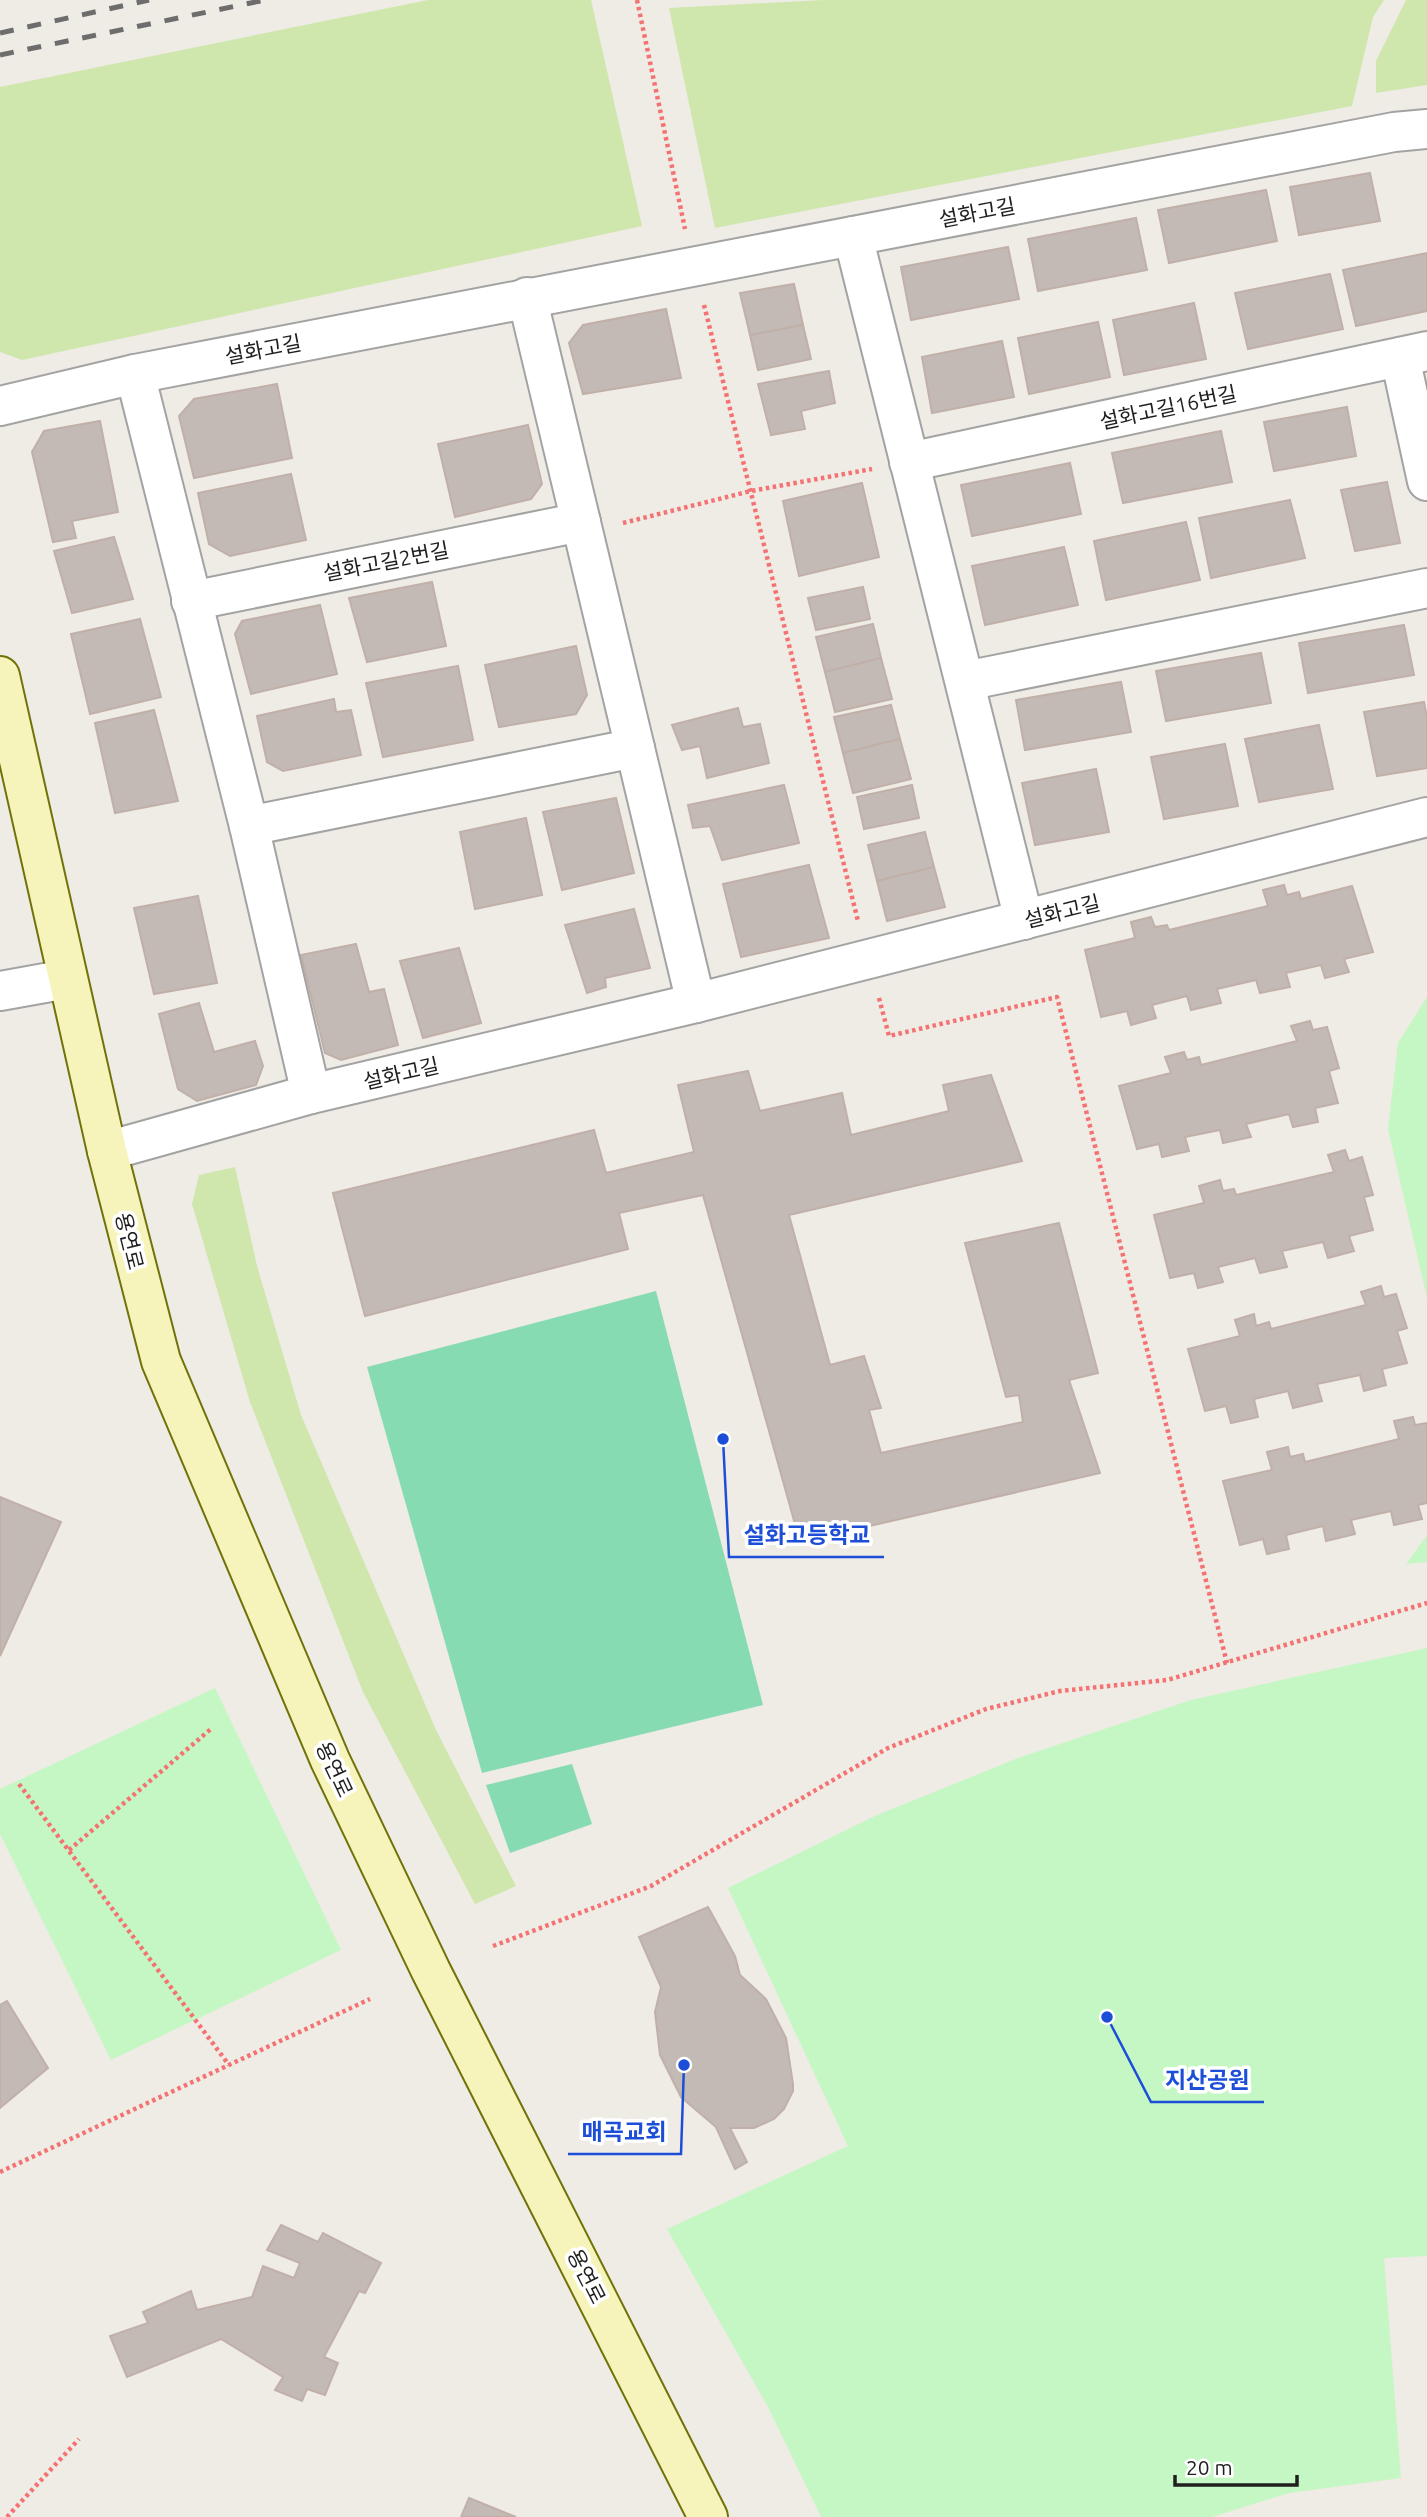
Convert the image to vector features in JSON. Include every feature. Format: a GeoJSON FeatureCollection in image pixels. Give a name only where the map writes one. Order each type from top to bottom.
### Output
{"type":"FeatureCollection","features":[{"type":"Feature","properties":{"kind":"street","name":"설화고길"},"geometry":{"type":"LineString","coordinates":[[0,406],[135,374],[527,297],[1394,132],[1427,129]]}},
{"type":"Feature","properties":{"kind":"street"},"geometry":{"type":"LineString","coordinates":[[853,236],[892,465],[965,681],[1024,920]]}},
{"type":"Feature","properties":{"kind":"street"},"geometry":{"type":"LineString","coordinates":[[527,297],[696,1003]]}},
{"type":"Feature","properties":{"kind":"street"},"geometry":{"type":"LineString","coordinates":[[1413,354],[1427,481]]}},
{"type":"Feature","properties":{"kind":"street","name":"설화고길16번길"},"geometry":{"type":"LineString","coordinates":[[892,465],[1413,354]]}},
{"type":"Feature","properties":{"kind":"street"},"geometry":{"type":"LineString","coordinates":[[135,374],[248,826],[311,1094]]}},
{"type":"Feature","properties":{"kind":"street","name":"설화고길2번길"},"geometry":{"type":"LineString","coordinates":[[191,601],[581,522]]}},
{"type":"Feature","properties":{"kind":"street"},"geometry":{"type":"LineString","coordinates":[[965,681],[1427,588]]}},
{"type":"Feature","properties":{"kind":"street","name":"용연로"},"geometry":{"type":"LineString","coordinates":[[0,676],[107,1151],[161,1361],[330,1760],[431,1971],[708,2517]]}},
{"type":"Feature","properties":{"kind":"street"},"geometry":{"type":"LineString","coordinates":[[248,826],[635,748]]}},
{"type":"Feature","properties":{"kind":"street","name":"설화고길"},"geometry":{"type":"LineString","coordinates":[[107,1151],[311,1094],[696,1003],[1427,817]]}},
{"type":"Feature","properties":{"kind":"street"},"geometry":{"type":"LineString","coordinates":[[0,991],[67,979]]}},
{"type":"Feature","properties":{"kind":"path"},"geometry":{"type":"LineString","coordinates":[[637,0],[687,239]]}},
{"type":"Feature","properties":{"kind":"path"},"geometry":{"type":"LineString","coordinates":[[703,300],[858,923]]}},
{"type":"Feature","properties":{"kind":"path"},"geometry":{"type":"LineString","coordinates":[[623,523],[751,491],[892,465]]}},
{"type":"Feature","properties":{"kind":"path"},"geometry":{"type":"LineString","coordinates":[[879,998],[889,1036],[1056,997],[1227,1663]]}},
{"type":"Feature","properties":{"kind":"path"},"geometry":{"type":"LineString","coordinates":[[493,1946],[652,1886],[888,1748],[986,1709],[1060,1691],[1167,1680],[1427,1603]]}},
{"type":"Feature","properties":{"kind":"path"},"geometry":{"type":"LineString","coordinates":[[69,1850],[212,1728]]}},
{"type":"Feature","properties":{"kind":"path"},"geometry":{"type":"LineString","coordinates":[[19,1784],[229,2065]]}},
{"type":"Feature","properties":{"kind":"path"},"geometry":{"type":"LineString","coordinates":[[0,2172],[370,1999]]}},
{"type":"Feature","properties":{"kind":"path"},"geometry":{"type":"LineString","coordinates":[[7,2517],[79,2439]]}},
{"type":"Feature","properties":{"kind":"green space"},"geometry":{"type":"Polygon","coordinates":[[[428,0],[591,0],[642,226],[22,360],[0,352],[0,87],[428,0]]]}},
{"type":"Feature","properties":{"kind":"green space"},"geometry":{"type":"Polygon","coordinates":[[[824,0],[1384,0],[1373,17],[1352,106],[715,228],[669,8],[824,0]]]}},
{"type":"Feature","properties":{"kind":"green space"},"geometry":{"type":"Polygon","coordinates":[[[1406,0],[1427,0],[1427,85],[1376,93],[1376,61],[1406,0]]]}},
{"type":"Feature","properties":{"kind":"green space"},"geometry":{"type":"Polygon","coordinates":[[[1427,997],[1427,1298],[1388,1129],[1398,1043],[1427,997]]]}},
{"type":"Feature","properties":{"kind":"green space"},"geometry":{"type":"Polygon","coordinates":[[[235,1167],[257,1266],[301,1415],[436,1730],[516,1886],[475,1904],[363,1692],[250,1402],[192,1204],[199,1175],[235,1167]]]}},
{"type":"Feature","properties":{"kind":"green space"},"geometry":{"type":"Polygon","coordinates":[[[656,1291],[763,1705],[482,1773],[367,1367],[656,1291]]]}},
{"type":"Feature","properties":{"kind":"green space"},"geometry":{"type":"Polygon","coordinates":[[[1427,1535],[1427,1562],[1406,1564],[1427,1535]]]}},
{"type":"Feature","properties":{"kind":"green space"},"geometry":{"type":"Polygon","coordinates":[[[1427,1648],[1427,2256],[1384,2258],[1401,2478],[1289,2493],[1212,2517],[821,2517],[768,2407],[667,2229],[848,2146],[728,1888],[875,1816],[1018,1758],[1191,1700],[1427,1648]]]}},
{"type":"Feature","properties":{"kind":"green space"},"geometry":{"type":"Polygon","coordinates":[[[215,1688],[341,1950],[111,2060],[0,1834],[0,1789],[215,1688]]]}},
{"type":"Feature","properties":{"kind":"green space"},"geometry":{"type":"Polygon","coordinates":[[[572,1764],[592,1824],[510,1853],[486,1785],[572,1764]]]}},
{"type":"Feature","properties":{"kind":"building"},"geometry":{"type":"Polygon","coordinates":[[[1370,173],[1380,221],[1299,235],[1290,187],[1370,173]]]}},
{"type":"Feature","properties":{"kind":"building"},"geometry":{"type":"Polygon","coordinates":[[[1266,190],[1277,241],[1169,263],[1158,210],[1266,190]]]}},
{"type":"Feature","properties":{"kind":"building"},"geometry":{"type":"Polygon","coordinates":[[[1136,218],[1147,270],[1038,291],[1028,239],[1136,218]]]}},
{"type":"Feature","properties":{"kind":"building"},"geometry":{"type":"Polygon","coordinates":[[[1008,247],[1019,299],[911,320],[901,267],[1008,247]]]}},
{"type":"Feature","properties":{"kind":"building"},"geometry":{"type":"Polygon","coordinates":[[[1427,253],[1427,311],[1356,326],[1343,270],[1427,253]]]}},
{"type":"Feature","properties":{"kind":"building"},"geometry":{"type":"Polygon","coordinates":[[[1330,274],[1343,329],[1248,349],[1235,293],[1330,274]]]}},
{"type":"Feature","properties":{"kind":"building"},"geometry":{"type":"Polygon","coordinates":[[[794,284],[803,325],[750,335],[740,293],[794,284]]]}},
{"type":"Feature","properties":{"kind":"building"},"geometry":{"type":"Polygon","coordinates":[[[1194,303],[1206,359],[1124,375],[1113,320],[1194,303]]]}},
{"type":"Feature","properties":{"kind":"building"},"geometry":{"type":"Polygon","coordinates":[[[666,309],[681,378],[583,394],[569,343],[583,325],[666,309]]]}},
{"type":"Feature","properties":{"kind":"building"},"geometry":{"type":"Polygon","coordinates":[[[1098,322],[1110,377],[1029,394],[1018,338],[1098,322]]]}},
{"type":"Feature","properties":{"kind":"building"},"geometry":{"type":"Polygon","coordinates":[[[803,325],[811,359],[758,370],[750,335],[803,325]]]}},
{"type":"Feature","properties":{"kind":"building"},"geometry":{"type":"Polygon","coordinates":[[[1002,341],[1014,397],[932,413],[922,357],[1002,341]]]}},
{"type":"Feature","properties":{"kind":"building"},"geometry":{"type":"Polygon","coordinates":[[[829,371],[835,403],[801,411],[805,429],[771,435],[758,384],[829,371]]]}},
{"type":"Feature","properties":{"kind":"building"},"geometry":{"type":"Polygon","coordinates":[[[277,384],[292,458],[194,478],[179,416],[194,399],[277,384]]]}},
{"type":"Feature","properties":{"kind":"building"},"geometry":{"type":"Polygon","coordinates":[[[1347,407],[1356,456],[1274,471],[1264,422],[1347,407]]]}},
{"type":"Feature","properties":{"kind":"building"},"geometry":{"type":"Polygon","coordinates":[[[100,421],[118,512],[72,521],[76,538],[53,542],[32,452],[44,431],[100,421]]]}},
{"type":"Feature","properties":{"kind":"building"},"geometry":{"type":"Polygon","coordinates":[[[528,425],[542,484],[531,499],[455,517],[438,444],[528,425]]]}},
{"type":"Feature","properties":{"kind":"building"},"geometry":{"type":"Polygon","coordinates":[[[1221,431],[1232,482],[1123,503],[1112,453],[1221,431]]]}},
{"type":"Feature","properties":{"kind":"building"},"geometry":{"type":"Polygon","coordinates":[[[1070,463],[1081,514],[972,536],[961,485],[1070,463]]]}},
{"type":"Feature","properties":{"kind":"building"},"geometry":{"type":"Polygon","coordinates":[[[291,474],[306,540],[230,556],[209,544],[198,493],[291,474]]]}},
{"type":"Feature","properties":{"kind":"building"},"geometry":{"type":"Polygon","coordinates":[[[1387,482],[1400,543],[1355,551],[1341,490],[1387,482]]]}},
{"type":"Feature","properties":{"kind":"building"},"geometry":{"type":"Polygon","coordinates":[[[862,483],[879,557],[799,576],[783,501],[862,483]]]}},
{"type":"Feature","properties":{"kind":"building"},"geometry":{"type":"Polygon","coordinates":[[[1290,500],[1305,558],[1211,578],[1199,518],[1290,500]]]}},
{"type":"Feature","properties":{"kind":"building"},"geometry":{"type":"Polygon","coordinates":[[[1186,522],[1200,580],[1106,600],[1094,541],[1186,522]]]}},
{"type":"Feature","properties":{"kind":"building"},"geometry":{"type":"Polygon","coordinates":[[[114,537],[133,599],[72,613],[54,551],[114,537]]]}},
{"type":"Feature","properties":{"kind":"building"},"geometry":{"type":"Polygon","coordinates":[[[1064,547],[1078,605],[985,625],[972,566],[1064,547]]]}},
{"type":"Feature","properties":{"kind":"building"},"geometry":{"type":"Polygon","coordinates":[[[432,582],[446,646],[367,662],[349,598],[432,582]]]}},
{"type":"Feature","properties":{"kind":"building"},"geometry":{"type":"Polygon","coordinates":[[[863,587],[870,619],[816,630],[808,598],[863,587]]]}},
{"type":"Feature","properties":{"kind":"building"},"geometry":{"type":"Polygon","coordinates":[[[320,605],[337,674],[251,694],[235,634],[242,621],[320,605]]]}},
{"type":"Feature","properties":{"kind":"building"},"geometry":{"type":"Polygon","coordinates":[[[140,619],[161,697],[90,714],[71,634],[140,619]]]}},
{"type":"Feature","properties":{"kind":"building"},"geometry":{"type":"Polygon","coordinates":[[[873,624],[881,658],[825,672],[816,637],[873,624]]]}},
{"type":"Feature","properties":{"kind":"building"},"geometry":{"type":"Polygon","coordinates":[[[1404,625],[1414,675],[1308,693],[1299,643],[1404,625]]]}},
{"type":"Feature","properties":{"kind":"building"},"geometry":{"type":"Polygon","coordinates":[[[576,646],[587,695],[576,714],[499,727],[485,665],[576,646]]]}},
{"type":"Feature","properties":{"kind":"building"},"geometry":{"type":"Polygon","coordinates":[[[1261,653],[1271,703],[1166,721],[1156,671],[1261,653]]]}},
{"type":"Feature","properties":{"kind":"building"},"geometry":{"type":"Polygon","coordinates":[[[881,658],[892,699],[835,712],[825,672],[881,658]]]}},
{"type":"Feature","properties":{"kind":"building"},"geometry":{"type":"Polygon","coordinates":[[[458,666],[473,740],[383,757],[366,683],[458,666]]]}},
{"type":"Feature","properties":{"kind":"building"},"geometry":{"type":"Polygon","coordinates":[[[1121,682],[1131,732],[1025,750],[1016,700],[1121,682]]]}},
{"type":"Feature","properties":{"kind":"building"},"geometry":{"type":"Polygon","coordinates":[[[334,699],[336,712],[351,710],[361,755],[283,771],[267,762],[257,716],[334,699]]]}},
{"type":"Feature","properties":{"kind":"building"},"geometry":{"type":"Polygon","coordinates":[[[1424,702],[1427,717],[1427,768],[1377,776],[1364,712],[1424,702]]]}},
{"type":"Feature","properties":{"kind":"building"},"geometry":{"type":"Polygon","coordinates":[[[891,705],[900,739],[843,753],[834,717],[891,705]]]}},
{"type":"Feature","properties":{"kind":"building"},"geometry":{"type":"Polygon","coordinates":[[[738,708],[743,727],[760,724],[769,763],[707,778],[700,746],[682,750],[672,725],[738,708]]]}},
{"type":"Feature","properties":{"kind":"building"},"geometry":{"type":"Polygon","coordinates":[[[154,710],[178,801],[115,813],[95,723],[154,710]]]}},
{"type":"Feature","properties":{"kind":"building"},"geometry":{"type":"Polygon","coordinates":[[[1319,725],[1333,789],[1259,802],[1245,739],[1319,725]]]}},
{"type":"Feature","properties":{"kind":"building"},"geometry":{"type":"Polygon","coordinates":[[[900,739],[911,779],[853,793],[843,753],[900,739]]]}},
{"type":"Feature","properties":{"kind":"building"},"geometry":{"type":"Polygon","coordinates":[[[1225,744],[1238,806],[1164,819],[1151,757],[1225,744]]]}},
{"type":"Feature","properties":{"kind":"building"},"geometry":{"type":"Polygon","coordinates":[[[1096,769],[1109,832],[1035,845],[1022,783],[1096,769]]]}},
{"type":"Feature","properties":{"kind":"building"},"geometry":{"type":"Polygon","coordinates":[[[784,785],[799,843],[722,860],[710,826],[693,828],[688,805],[784,785]]]}},
{"type":"Feature","properties":{"kind":"building"},"geometry":{"type":"Polygon","coordinates":[[[912,785],[919,818],[864,829],[857,797],[912,785]]]}},
{"type":"Feature","properties":{"kind":"building"},"geometry":{"type":"Polygon","coordinates":[[[616,798],[634,873],[562,890],[543,812],[616,798]]]}},
{"type":"Feature","properties":{"kind":"building"},"geometry":{"type":"Polygon","coordinates":[[[526,818],[542,895],[475,909],[460,832],[526,818]]]}},
{"type":"Feature","properties":{"kind":"building"},"geometry":{"type":"Polygon","coordinates":[[[925,832],[934,867],[877,881],[868,845],[925,832]]]}},
{"type":"Feature","properties":{"kind":"building"},"geometry":{"type":"Polygon","coordinates":[[[809,865],[829,938],[741,957],[723,884],[809,865]]]}},
{"type":"Feature","properties":{"kind":"building"},"geometry":{"type":"Polygon","coordinates":[[[934,867],[945,907],[887,921],[877,881],[934,867]]]}},
{"type":"Feature","properties":{"kind":"building"},"geometry":{"type":"Polygon","coordinates":[[[1284,885],[1287,895],[1299,892],[1301,899],[1352,886],[1373,952],[1344,959],[1349,972],[1325,978],[1321,965],[1286,973],[1290,987],[1260,993],[1256,980],[1217,989],[1221,1003],[1191,1010],[1187,996],[1152,1005],[1156,1018],[1131,1025],[1127,1011],[1101,1017],[1085,950],[1135,938],[1131,922],[1151,917],[1155,927],[1167,925],[1169,930],[1268,906],[1263,890],[1284,885]]]}},
{"type":"Feature","properties":{"kind":"building"},"geometry":{"type":"Polygon","coordinates":[[[198,896],[217,983],[154,994],[134,908],[198,896]]]}},
{"type":"Feature","properties":{"kind":"building"},"geometry":{"type":"Polygon","coordinates":[[[634,909],[650,968],[605,978],[606,987],[587,993],[565,925],[634,909]]]}},
{"type":"Feature","properties":{"kind":"building"},"geometry":{"type":"Polygon","coordinates":[[[356,944],[369,992],[384,989],[398,1045],[341,1060],[325,1053],[301,955],[356,944]]]}},
{"type":"Feature","properties":{"kind":"building"},"geometry":{"type":"Polygon","coordinates":[[[459,948],[481,1023],[423,1038],[400,961],[459,948]]]}},
{"type":"Feature","properties":{"kind":"building"},"geometry":{"type":"Polygon","coordinates":[[[199,1003],[214,1052],[255,1041],[263,1066],[256,1085],[197,1101],[178,1089],[159,1014],[199,1003]]]}},
{"type":"Feature","properties":{"kind":"building"},"geometry":{"type":"Polygon","coordinates":[[[1310,1021],[1313,1030],[1327,1027],[1339,1068],[1329,1071],[1338,1103],[1315,1108],[1318,1122],[1293,1127],[1289,1114],[1246,1124],[1251,1137],[1223,1143],[1220,1130],[1185,1137],[1189,1151],[1162,1157],[1159,1144],[1137,1149],[1119,1086],[1171,1073],[1165,1057],[1184,1052],[1187,1060],[1199,1057],[1201,1065],[1297,1041],[1291,1026],[1310,1021]]]}},
{"type":"Feature","properties":{"kind":"building"},"geometry":{"type":"Polygon","coordinates":[[[748,1071],[760,1111],[842,1093],[851,1135],[949,1111],[943,1085],[991,1075],[1022,1161],[789,1215],[830,1365],[864,1356],[881,1408],[869,1410],[881,1453],[1023,1422],[1019,1395],[1006,1397],[965,1243],[1059,1223],[1098,1373],[1069,1380],[1100,1473],[800,1542],[703,1195],[619,1213],[628,1249],[365,1316],[333,1193],[594,1130],[606,1173],[694,1152],[678,1085],[748,1071]]]}},
{"type":"Feature","properties":{"kind":"building"},"geometry":{"type":"Polygon","coordinates":[[[1345,1150],[1349,1161],[1362,1157],[1373,1195],[1364,1197],[1373,1230],[1349,1236],[1354,1251],[1328,1258],[1323,1242],[1282,1251],[1287,1267],[1260,1273],[1255,1258],[1218,1267],[1223,1282],[1198,1288],[1194,1273],[1170,1278],[1154,1215],[1204,1203],[1199,1186],[1220,1180],[1223,1191],[1234,1189],[1236,1195],[1334,1172],[1328,1155],[1345,1150]]]}},
{"type":"Feature","properties":{"kind":"building"},"geometry":{"type":"Polygon","coordinates":[[[1381,1286],[1384,1297],[1396,1294],[1407,1328],[1397,1331],[1407,1363],[1382,1369],[1386,1385],[1364,1391],[1360,1375],[1317,1384],[1322,1401],[1293,1408],[1288,1391],[1254,1399],[1258,1417],[1231,1423],[1226,1406],[1205,1411],[1188,1349],[1240,1336],[1235,1320],[1254,1314],[1256,1326],[1269,1322],[1271,1329],[1366,1305],[1361,1292],[1381,1286]]]}},
{"type":"Feature","properties":{"kind":"building"},"geometry":{"type":"Polygon","coordinates":[[[1413,1417],[1415,1425],[1427,1423],[1427,1503],[1418,1505],[1422,1519],[1394,1525],[1391,1511],[1351,1520],[1355,1534],[1326,1541],[1323,1526],[1286,1535],[1289,1549],[1267,1554],[1263,1539],[1240,1545],[1223,1481],[1272,1470],[1267,1452],[1288,1447],[1290,1457],[1303,1454],[1305,1462],[1399,1439],[1394,1421],[1413,1417]]]}},
{"type":"Feature","properties":{"kind":"building"},"geometry":{"type":"Polygon","coordinates":[[[0,1497],[61,1522],[0,1656],[0,1497]]]}},
{"type":"Feature","properties":{"kind":"building"},"geometry":{"type":"Polygon","coordinates":[[[708,1907],[735,1956],[740,1975],[766,1999],[786,2038],[793,2084],[793,2091],[784,2109],[774,2119],[754,2128],[730,2128],[747,2162],[735,2169],[716,2127],[681,2097],[660,2055],[655,2012],[661,1987],[639,1937],[708,1907]]]}},
{"type":"Feature","properties":{"kind":"building"},"geometry":{"type":"Polygon","coordinates":[[[7,2001],[48,2068],[0,2108],[0,2005],[7,2001]]]}},
{"type":"Feature","properties":{"kind":"building"},"geometry":{"type":"Polygon","coordinates":[[[281,2225],[318,2242],[323,2233],[381,2263],[365,2293],[359,2291],[324,2357],[338,2363],[325,2395],[307,2389],[302,2401],[275,2390],[283,2377],[221,2339],[127,2377],[110,2336],[148,2323],[143,2312],[191,2291],[197,2310],[252,2297],[263,2266],[294,2278],[300,2263],[267,2250],[281,2225]]]}},
{"type":"Feature","properties":{"kind":"building"},"geometry":{"type":"Polygon","coordinates":[[[469,2498],[516,2517],[461,2517],[469,2498]]]}},
{"type":"Feature","properties":{"kind":"railway"},"geometry":{"type":"LineString","coordinates":[[0,33],[149,0]]}},
{"type":"Feature","properties":{"kind":"railway"},"geometry":{"type":"LineString","coordinates":[[0,55],[265,0]]}},
{"type":"Feature","properties":{"kind":"place","name":"설화고등학교"},"geometry":{"type":"Point","coordinates":[723,1439]}},
{"type":"Feature","properties":{"kind":"place","name":"지산공원"},"geometry":{"type":"Point","coordinates":[1107,2017]}},
{"type":"Feature","properties":{"kind":"place","name":"매곡교회"},"geometry":{"type":"Point","coordinates":[684,2065]}}]}
